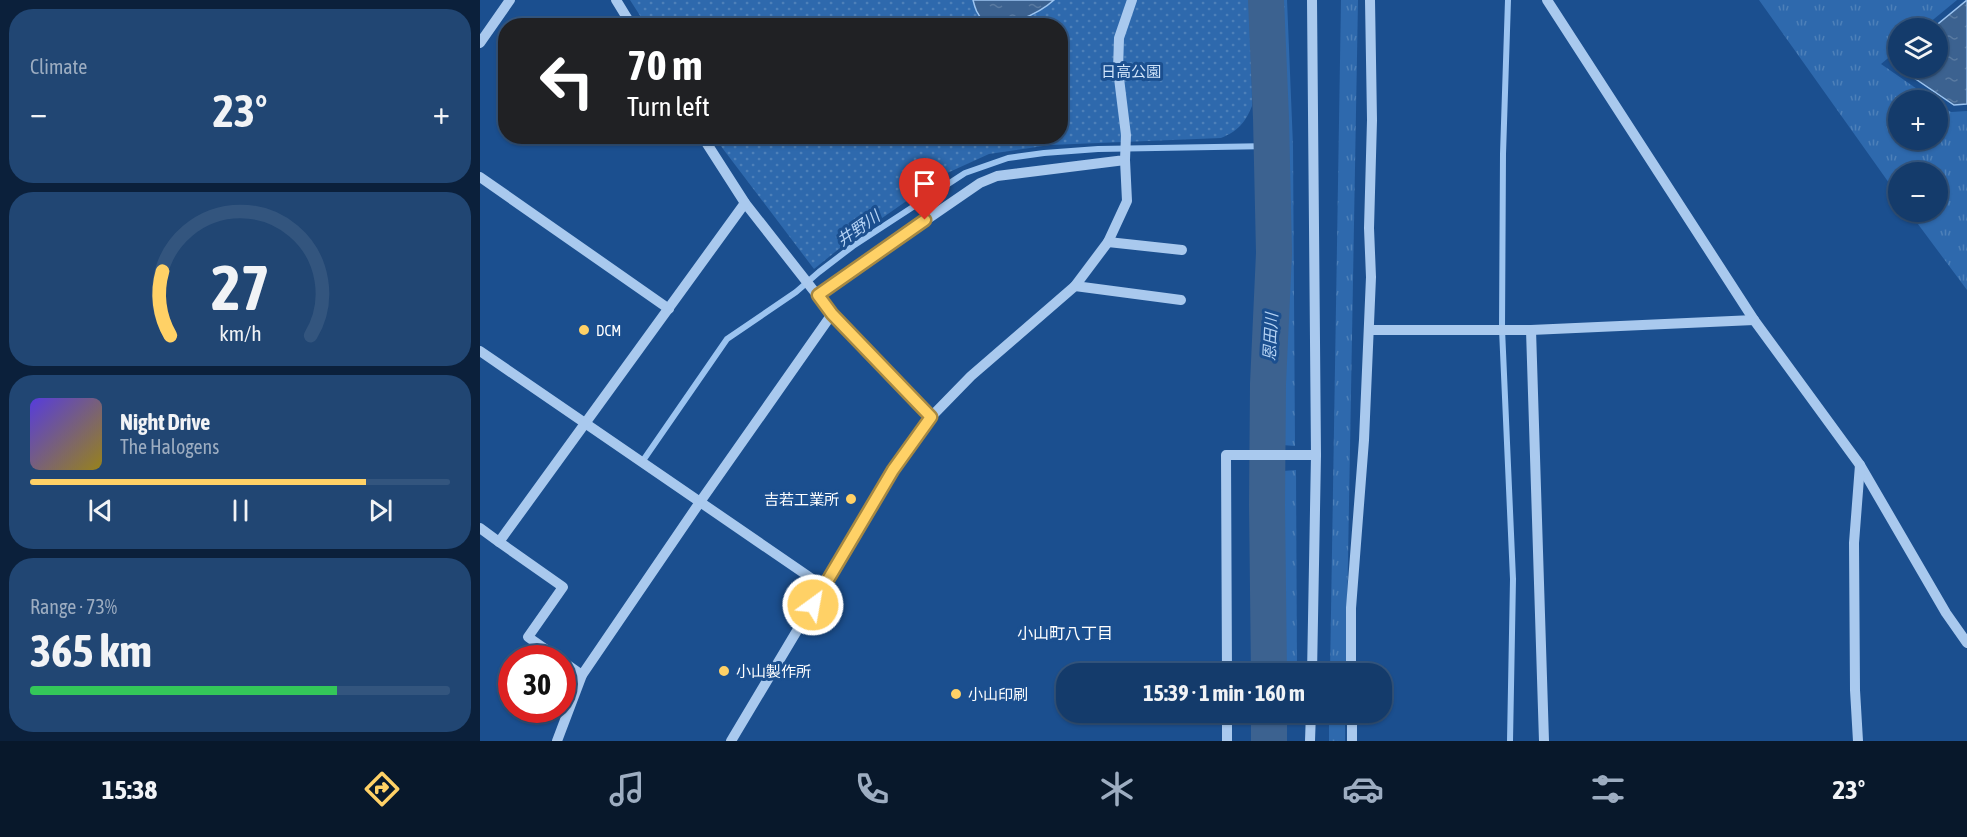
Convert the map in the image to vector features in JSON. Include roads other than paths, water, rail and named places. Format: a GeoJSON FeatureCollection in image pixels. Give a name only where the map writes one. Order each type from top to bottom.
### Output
{"type":"FeatureCollection","features":[{"type":"Feature","properties":{"kind":"street"},"geometry":{"type":"LineString","coordinates":[[480,43],[510,0]]}},
{"type":"Feature","properties":{"kind":"street"},"geometry":{"type":"LineString","coordinates":[[616,0],[627,18]]}},
{"type":"Feature","properties":{"kind":"street"},"geometry":{"type":"LineString","coordinates":[[731,741],[893,470],[931,417],[971,376],[1075,286],[1108,242],[1126,201],[1126,141],[1118,70],[1119,38],[1132,0]]}},
{"type":"Feature","properties":{"kind":"street"},"geometry":{"type":"LineString","coordinates":[[1311,663],[1316,455],[1312,0]]}},
{"type":"Feature","properties":{"kind":"street"},"geometry":{"type":"LineString","coordinates":[[1351,663],[1351,608],[1370,330],[1372,120],[1370,0]]}},
{"type":"Feature","properties":{"kind":"street"},"geometry":{"type":"LineString","coordinates":[[1547,0],[1754,320],[1860,465],[1940,604],[1967,643]]}},
{"type":"Feature","properties":{"kind":"street"},"geometry":{"type":"LineString","coordinates":[[707,144],[746,203],[832,314],[931,417]]}},
{"type":"Feature","properties":{"kind":"street"},"geometry":{"type":"LineString","coordinates":[[815,292],[980,183],[997,176],[1125,159]]}},
{"type":"Feature","properties":{"kind":"street"},"geometry":{"type":"LineString","coordinates":[[480,177],[669,309]]}},
{"type":"Feature","properties":{"kind":"street"},"geometry":{"type":"LineString","coordinates":[[499,542],[746,203]]}},
{"type":"Feature","properties":{"kind":"street"},"geometry":{"type":"LineString","coordinates":[[1108,242],[1182,250]]}},
{"type":"Feature","properties":{"kind":"street"},"geometry":{"type":"LineString","coordinates":[[1075,286],[1181,300]]}},
{"type":"Feature","properties":{"kind":"street"},"geometry":{"type":"LineString","coordinates":[[557,741],[582,675],[832,314]]}},
{"type":"Feature","properties":{"kind":"street"},"geometry":{"type":"LineString","coordinates":[[1370,330],[1531,330],[1754,320]]}},
{"type":"Feature","properties":{"kind":"street"},"geometry":{"type":"LineString","coordinates":[[1531,330],[1544,741]]}},
{"type":"Feature","properties":{"kind":"street"},"geometry":{"type":"LineString","coordinates":[[480,351],[824,587]]}},
{"type":"Feature","properties":{"kind":"street"},"geometry":{"type":"LineString","coordinates":[[1227,663],[1226,455],[1316,455]]}},
{"type":"Feature","properties":{"kind":"street"},"geometry":{"type":"LineString","coordinates":[[1858,741],[1855,690],[1854,543],[1860,465]]}},
{"type":"Feature","properties":{"kind":"street"},"geometry":{"type":"LineString","coordinates":[[480,528],[563,587],[528,637],[539,645]]}},
{"type":"Feature","properties":{"kind":"street"},"geometry":{"type":"LineString","coordinates":[[576,671],[582,675]]}},
{"type":"Feature","properties":{"kind":"street"},"geometry":{"type":"LineString","coordinates":[[1227,723],[1227,741]]}},
{"type":"Feature","properties":{"kind":"street"},"geometry":{"type":"LineString","coordinates":[[1310,741],[1311,723]]}},
{"type":"Feature","properties":{"kind":"street"},"geometry":{"type":"LineString","coordinates":[[1352,723],[1352,741]]}},
{"type":"Feature","properties":{"kind":"water"},"geometry":{"type":"Polygon","coordinates":[[[973,0],[1054,0],[1024,18],[981,18],[973,0]]]}},
{"type":"Feature","properties":{"kind":"water"},"geometry":{"type":"Polygon","coordinates":[[[1967,0],[1967,104],[1954,105],[1948,101],[1948,90],[1932,90],[1914,78],[1948,78],[1948,18],[1945,18],[1967,0]]]}},
{"type":"Feature","properties":{"kind":"waterway","name":"恩田川"},"geometry":{"type":"LineString","coordinates":[[1266,0],[1274,253],[1268,384],[1269,663]]}},
{"type":"Feature","properties":{"kind":"waterway"},"geometry":{"type":"LineString","coordinates":[[1508,0],[1503,154],[1502,329],[1513,579],[1510,741]]}},
{"type":"Feature","properties":{"kind":"waterway","name":"井野川"},"geometry":{"type":"LineString","coordinates":[[642,462],[727,339],[796,292],[853,246],[965,173],[1008,158],[1044,153],[1098,149],[1272,146]]}},
{"type":"Feature","properties":{"kind":"waterway","name":"恩田川"},"geometry":{"type":"LineString","coordinates":[[1269,723],[1269,741]]}},
{"type":"Feature","properties":{"kind":"place","name":"DCM"},"geometry":{"type":"Point","coordinates":[584,330]}},
{"type":"Feature","properties":{"kind":"place","name":"吉若工業所"},"geometry":{"type":"Point","coordinates":[851,499]}},
{"type":"Feature","properties":{"kind":"place","name":"小山製作所"},"geometry":{"type":"Point","coordinates":[724,671]}},
{"type":"Feature","properties":{"kind":"place","name":"小山印刷"},"geometry":{"type":"Point","coordinates":[956,694]}},
{"type":"Feature","properties":{"kind":"district","name":"小山町八丁目"},"geometry":{"type":"Point","coordinates":[1065,633]}},
{"type":"Feature","properties":{"kind":"park label","name":"日高公園"},"geometry":{"type":"Point","coordinates":[1131,71]}}]}
